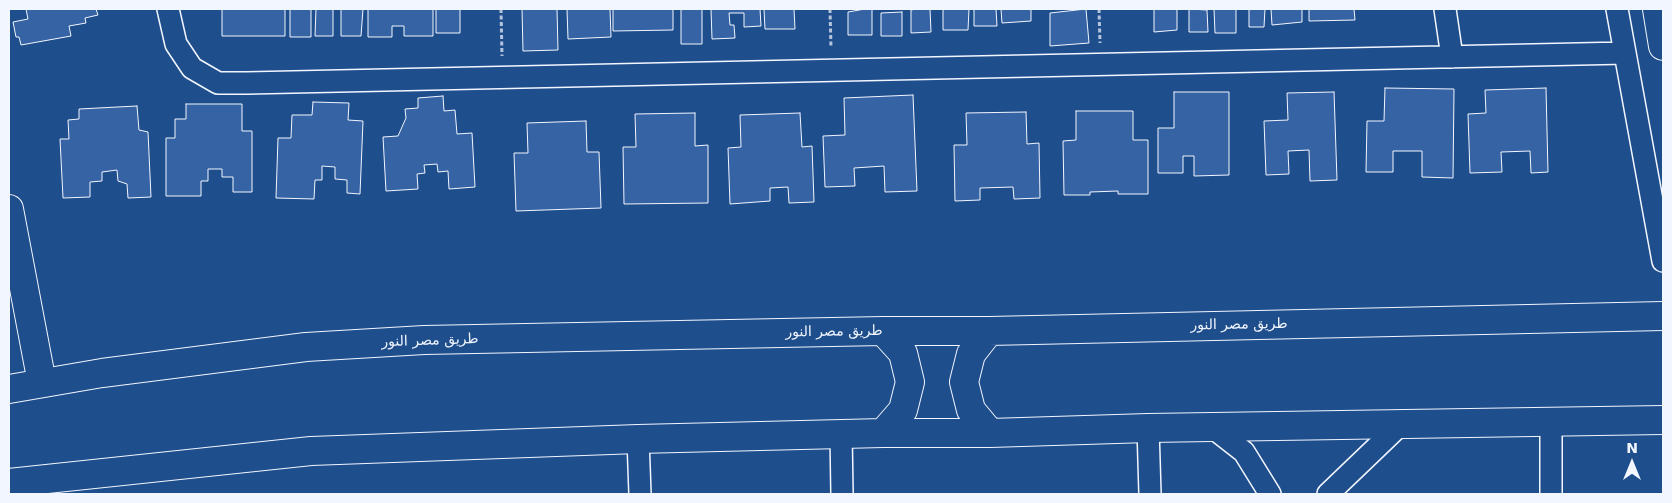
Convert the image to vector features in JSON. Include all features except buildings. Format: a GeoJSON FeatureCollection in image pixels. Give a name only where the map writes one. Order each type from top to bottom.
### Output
{"type":"FeatureCollection","features":[{"type":"Feature","properties":{"kind":"street"},"geometry":{"type":"LineString","coordinates":[[168,9],[176,44],[192,68],[218,83],[1625,53]]}},
{"type":"Feature","properties":{"kind":"street"},"geometry":{"type":"LineString","coordinates":[[1445,9],[1452,57]]}},
{"type":"Feature","properties":{"kind":"street"},"geometry":{"type":"LineString","coordinates":[[1617,9],[1663,261]]}},
{"type":"Feature","properties":{"kind":"street"},"geometry":{"type":"LineString","coordinates":[[1657,9],[1663,46]]}},
{"type":"Feature","properties":{"kind":"street"},"geometry":{"type":"LineString","coordinates":[[9,209],[42,383]]}},
{"type":"Feature","properties":{"kind":"street","name":"طريق مصر النور"},"geometry":{"type":"LineString","coordinates":[[9,389],[111,371],[306,347],[424,340],[883,331],[989,331],[1663,316]]}},
{"type":"Feature","properties":{"kind":"street"},"geometry":{"type":"LineString","coordinates":[[883,331],[903,353],[910,382],[902,410],[883,433]]}},
{"type":"Feature","properties":{"kind":"street"},"geometry":{"type":"LineString","coordinates":[[989,331],[971,354],[964,382],[971,410],[990,433]]}},
{"type":"Feature","properties":{"kind":"street"},"geometry":{"type":"LineString","coordinates":[[9,483],[311,451],[638,438],[1663,420]]}},
{"type":"Feature","properties":{"kind":"street"},"geometry":{"type":"LineString","coordinates":[[1550,422],[1552,494]]}},
{"type":"Feature","properties":{"kind":"street"},"geometry":{"type":"LineString","coordinates":[[1328,494],[1401,424]]}},
{"type":"Feature","properties":{"kind":"street"},"geometry":{"type":"LineString","coordinates":[[1212,427],[1244,452],[1270,494]]}},
{"type":"Feature","properties":{"kind":"street"},"geometry":{"type":"LineString","coordinates":[[1148,428],[1150,494]]}},
{"type":"Feature","properties":{"kind":"street"},"geometry":{"type":"LineString","coordinates":[[841,433],[842,494]]}},
{"type":"Feature","properties":{"kind":"street"},"geometry":{"type":"LineString","coordinates":[[638,438],[640,494]]}},
{"type":"Feature","properties":{"kind":"street"},"geometry":{"type":"LineString","coordinates":[[44,494],[73,476]]}},
{"type":"Feature","properties":{"kind":"path"},"geometry":{"type":"LineString","coordinates":[[501,9],[502,77]]}},
{"type":"Feature","properties":{"kind":"path"},"geometry":{"type":"LineString","coordinates":[[830,9],[832,70]]}},
{"type":"Feature","properties":{"kind":"path"},"geometry":{"type":"LineString","coordinates":[[1099,9],[1100,64]]}}]}
